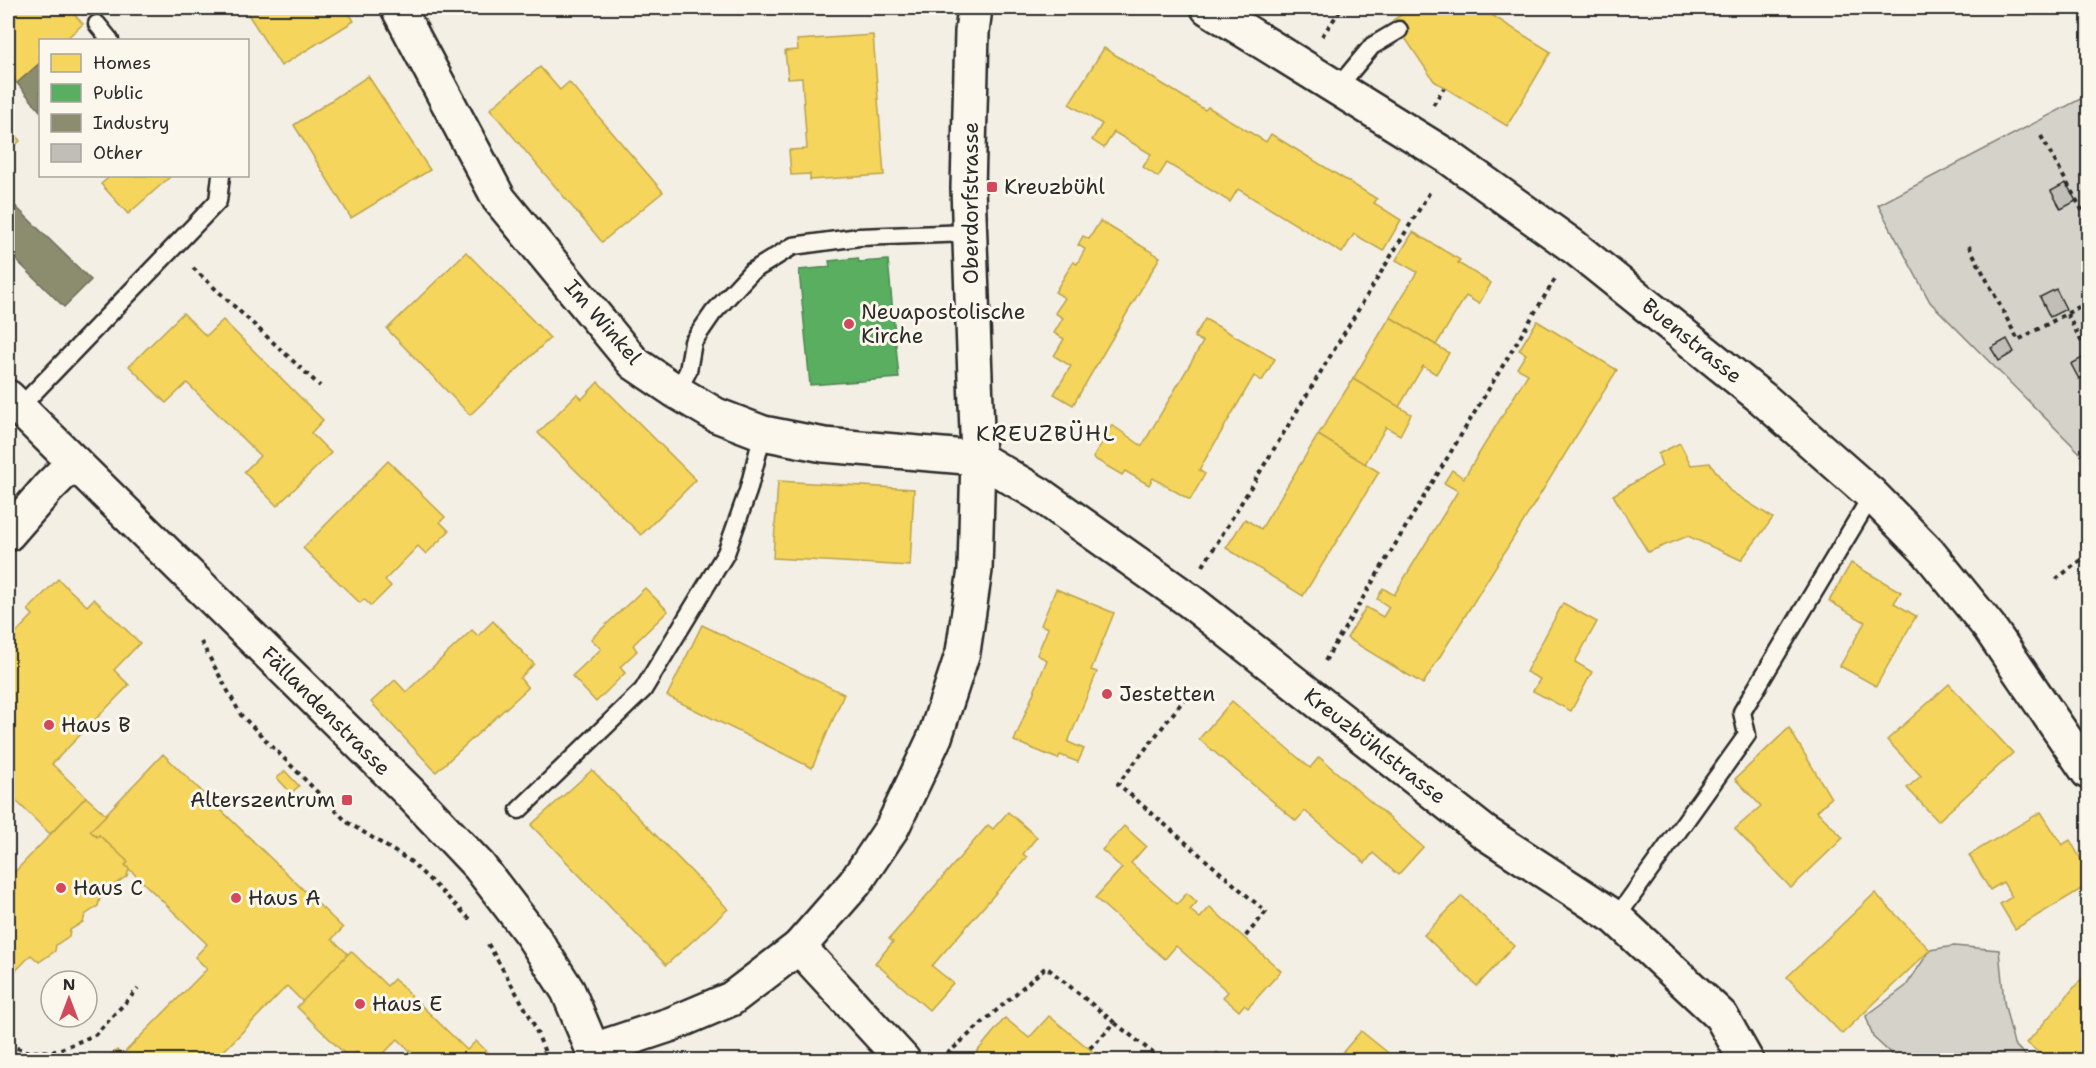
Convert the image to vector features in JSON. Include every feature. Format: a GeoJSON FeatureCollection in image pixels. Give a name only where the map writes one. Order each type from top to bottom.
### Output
{"type":"FeatureCollection","features":[{"type":"Feature","properties":{"kind":"street","name":"Im Winkel"},"geometry":{"type":"LineString","coordinates":[[398,8],[499,199],[634,363],[676,392],[716,415],[763,432],[824,445],[978,458]]}},
{"type":"Feature","properties":{"kind":"street","name":"Oberdorfstrasse"},"geometry":{"type":"LineString","coordinates":[[596,1055],[731,999],[799,947],[855,883],[892,828],[935,737],[963,652],[975,570],[978,458],[968,177],[972,32],[975,8]]}},
{"type":"Feature","properties":{"kind":"street","name":"Buenstrasse"},"geometry":{"type":"LineString","coordinates":[[1208,8],[1450,158],[1574,247],[1762,398],[1872,495],[1928,552],[1989,627],[2088,772]]}},
{"type":"Feature","properties":{"kind":"street","name":"Fällandenstrasse"},"geometry":{"type":"LineString","coordinates":[[13,403],[409,792],[479,866],[515,912],[568,991],[596,1055]]}},
{"type":"Feature","properties":{"kind":"street","name":"Kreuzbühlstrasse"},"geometry":{"type":"LineString","coordinates":[[978,458],[1039,494],[1184,597],[1484,832],[1616,918],[1721,1016],[1746,1060]]}},
{"type":"Feature","properties":{"kind":"street"},"geometry":{"type":"LineString","coordinates":[[8,534],[74,462]]}},
{"type":"Feature","properties":{"kind":"street"},"geometry":{"type":"LineString","coordinates":[[799,947],[903,1060]]}},
{"type":"Feature","properties":{"kind":"lane"},"geometry":{"type":"LineString","coordinates":[[97,24],[109,39]]}},
{"type":"Feature","properties":{"kind":"lane"},"geometry":{"type":"LineString","coordinates":[[1338,87],[1372,46],[1399,30]]}},
{"type":"Feature","properties":{"kind":"lane"},"geometry":{"type":"LineString","coordinates":[[13,403],[218,201],[222,177]]}},
{"type":"Feature","properties":{"kind":"lane"},"geometry":{"type":"LineString","coordinates":[[676,392],[688,371],[693,342],[712,313],[751,272],[793,246],[859,237],[969,233]]}},
{"type":"Feature","properties":{"kind":"lane"},"geometry":{"type":"LineString","coordinates":[[519,810],[643,690],[726,553],[748,491],[763,432]]}},
{"type":"Feature","properties":{"kind":"lane"},"geometry":{"type":"LineString","coordinates":[[1616,918],[1747,735],[1742,712],[1872,495]]}},
{"type":"Feature","properties":{"kind":"path"},"geometry":{"type":"LineString","coordinates":[[2041,136],[2088,221]]}},
{"type":"Feature","properties":{"kind":"path"},"geometry":{"type":"LineString","coordinates":[[1184,597],[1450,158]]}},
{"type":"Feature","properties":{"kind":"path"},"geometry":{"type":"LineString","coordinates":[[1969,246],[2018,340],[2088,302]]}},
{"type":"Feature","properties":{"kind":"path"},"geometry":{"type":"LineString","coordinates":[[1306,693],[1574,247]]}},
{"type":"Feature","properties":{"kind":"path"},"geometry":{"type":"LineString","coordinates":[[172,248],[320,386]]}},
{"type":"Feature","properties":{"kind":"path"},"geometry":{"type":"LineString","coordinates":[[2067,314],[2088,354]]}},
{"type":"Feature","properties":{"kind":"path"},"geometry":{"type":"LineString","coordinates":[[2056,579],[2088,555]]}},
{"type":"Feature","properties":{"kind":"path"},"geometry":{"type":"LineString","coordinates":[[198,637],[241,715],[347,822],[410,861],[472,921]]}},
{"type":"Feature","properties":{"kind":"path"},"geometry":{"type":"LineString","coordinates":[[1186,697],[1118,784],[1266,912],[1244,938]]}},
{"type":"Feature","properties":{"kind":"path"},"geometry":{"type":"LineString","coordinates":[[485,938],[532,1020],[548,1060]]}},
{"type":"Feature","properties":{"kind":"path"},"geometry":{"type":"LineString","coordinates":[[939,1060],[1046,967],[1153,1053],[1148,1060]]}},
{"type":"Feature","properties":{"kind":"path"},"geometry":{"type":"LineString","coordinates":[[8,1045],[28,1052],[56,1051],[95,1035],[138,989]]}},
{"type":"Feature","properties":{"kind":"path"},"geometry":{"type":"LineString","coordinates":[[1089,1049],[1114,1022]]}},
{"type":"Feature","properties":{"kind":"shaded area"},"geometry":{"type":"Polygon","coordinates":[[[2088,95],[2088,461],[1930,302],[1878,205],[2088,95]]]}},
{"type":"Feature","properties":{"kind":"shaded area"},"geometry":{"type":"Polygon","coordinates":[[[1954,946],[1999,950],[2004,1002],[2014,1044],[2030,1060],[1898,1060],[1873,1037],[1866,1016],[1906,986],[1930,950],[1954,946]]]}},
{"type":"Feature","properties":{"kind":"building: Homes"},"geometry":{"type":"Polygon","coordinates":[[[8,8],[68,8],[83,24],[66,39],[39,39],[39,64],[17,83],[12,77],[8,81],[8,8]]]}},
{"type":"Feature","properties":{"kind":"building: Homes"},"geometry":{"type":"Polygon","coordinates":[[[244,8],[346,8],[354,21],[281,66],[244,8]]]}},
{"type":"Feature","properties":{"kind":"building: Homes"},"geometry":{"type":"Polygon","coordinates":[[[1413,8],[1484,8],[1551,52],[1507,126],[1434,81],[1393,20],[1413,8]]]}},
{"type":"Feature","properties":{"kind":"building: Homes"},"geometry":{"type":"Polygon","coordinates":[[[873,35],[884,175],[810,180],[810,174],[791,175],[789,150],[807,149],[802,78],[788,79],[785,51],[798,50],[797,40],[873,35]]]}},
{"type":"Feature","properties":{"kind":"building: Homes"},"geometry":{"type":"Polygon","coordinates":[[[1104,48],[1205,110],[1208,107],[1266,142],[1271,134],[1377,199],[1374,203],[1401,220],[1383,251],[1354,234],[1342,253],[1238,189],[1230,202],[1167,163],[1158,177],[1143,167],[1151,154],[1114,132],[1104,148],[1092,140],[1102,124],[1069,104],[1104,48]]]}},
{"type":"Feature","properties":{"kind":"building: Homes"},"geometry":{"type":"Polygon","coordinates":[[[540,67],[560,90],[569,82],[663,192],[602,242],[490,109],[540,67]]]}},
{"type":"Feature","properties":{"kind":"building: Homes"},"geometry":{"type":"Polygon","coordinates":[[[368,76],[430,170],[351,218],[294,125],[368,76]]]}},
{"type":"Feature","properties":{"kind":"building: Homes"},"geometry":{"type":"Polygon","coordinates":[[[8,126],[20,141],[8,152],[8,126]]]}},
{"type":"Feature","properties":{"kind":"building: Homes"},"geometry":{"type":"Polygon","coordinates":[[[106,177],[170,177],[128,214],[101,184],[108,178],[106,177]]]}},
{"type":"Feature","properties":{"kind":"building: Homes"},"geometry":{"type":"Polygon","coordinates":[[[1100,221],[1160,257],[1073,405],[1054,394],[1071,366],[1054,356],[1064,339],[1054,333],[1063,318],[1055,313],[1065,298],[1055,292],[1073,262],[1077,264],[1085,249],[1078,245],[1083,236],[1089,239],[1100,221]]]}},
{"type":"Feature","properties":{"kind":"building: Homes"},"geometry":{"type":"Polygon","coordinates":[[[1413,232],[1460,260],[1458,263],[1491,283],[1479,304],[1466,296],[1436,345],[1390,317],[1417,272],[1396,260],[1413,232]]]}},
{"type":"Feature","properties":{"kind":"building: Homes"},"geometry":{"type":"Polygon","coordinates":[[[466,252],[550,338],[470,415],[387,329],[466,252]]]}},
{"type":"Feature","properties":{"kind":"building: Homes"},"geometry":{"type":"Polygon","coordinates":[[[183,313],[206,336],[223,320],[323,420],[311,433],[331,453],[277,506],[244,472],[260,456],[187,383],[166,403],[129,366],[183,313]]]}},
{"type":"Feature","properties":{"kind":"building: Homes"},"geometry":{"type":"Polygon","coordinates":[[[1390,317],[1449,353],[1436,374],[1423,366],[1399,407],[1353,379],[1390,317]]]}},
{"type":"Feature","properties":{"kind":"building: Homes"},"geometry":{"type":"Polygon","coordinates":[[[1205,319],[1275,359],[1262,381],[1254,376],[1199,470],[1205,474],[1190,500],[1153,478],[1149,485],[1125,471],[1122,475],[1093,458],[1112,425],[1142,446],[1203,342],[1194,337],[1205,319]]]}},
{"type":"Feature","properties":{"kind":"building: Homes"},"geometry":{"type":"Polygon","coordinates":[[[1537,321],[1617,370],[1423,684],[1347,638],[1366,607],[1383,617],[1389,607],[1377,599],[1383,588],[1394,595],[1458,491],[1444,483],[1452,470],[1464,478],[1528,374],[1517,368],[1526,354],[1519,350],[1537,321]]]}},
{"type":"Feature","properties":{"kind":"building: Homes"},"geometry":{"type":"Polygon","coordinates":[[[1353,379],[1411,414],[1400,435],[1386,427],[1365,464],[1318,435],[1353,379]]]}},
{"type":"Feature","properties":{"kind":"building: Homes"},"geometry":{"type":"Polygon","coordinates":[[[598,382],[696,480],[641,535],[538,433],[577,394],[582,399],[598,382]]]}},
{"type":"Feature","properties":{"kind":"building: Homes"},"geometry":{"type":"Polygon","coordinates":[[[1318,435],[1379,472],[1303,596],[1226,548],[1245,519],[1261,529],[1318,435]]]}},
{"type":"Feature","properties":{"kind":"building: Homes"},"geometry":{"type":"Polygon","coordinates":[[[1680,443],[1691,465],[1710,463],[1730,491],[1773,518],[1741,560],[1688,536],[1648,552],[1613,495],[1662,466],[1658,454],[1680,443]]]}},
{"type":"Feature","properties":{"kind":"building: Homes"},"geometry":{"type":"Polygon","coordinates":[[[388,461],[445,517],[440,522],[449,531],[426,554],[418,546],[385,580],[391,586],[371,606],[364,599],[360,603],[303,548],[388,461]]]}},
{"type":"Feature","properties":{"kind":"building: Homes"},"geometry":{"type":"Polygon","coordinates":[[[778,481],[914,489],[910,566],[773,558],[778,481]]]}},
{"type":"Feature","properties":{"kind":"building: Homes"},"geometry":{"type":"Polygon","coordinates":[[[1851,563],[1901,592],[1894,603],[1916,616],[1876,686],[1840,666],[1865,622],[1829,601],[1851,563]]]}},
{"type":"Feature","properties":{"kind":"building: Homes","name":"Haus B"},"geometry":{"type":"Polygon","coordinates":[[[58,579],[87,606],[94,599],[140,643],[114,670],[129,685],[52,764],[86,797],[50,834],[8,793],[8,652],[11,648],[8,641],[33,615],[28,610],[58,579]]]}},
{"type":"Feature","properties":{"kind":"building: Homes"},"geometry":{"type":"Polygon","coordinates":[[[645,588],[668,611],[633,645],[637,651],[620,667],[625,673],[596,702],[572,676],[601,649],[591,639],[645,588]]]}},
{"type":"Feature","properties":{"kind":"building: Homes"},"geometry":{"type":"Polygon","coordinates":[[[1056,589],[1114,613],[1091,670],[1097,672],[1068,742],[1084,749],[1078,762],[1060,755],[1058,759],[1014,741],[1047,660],[1037,655],[1048,628],[1041,625],[1056,589]]]}},
{"type":"Feature","properties":{"kind":"building: Homes"},"geometry":{"type":"Polygon","coordinates":[[[1563,603],[1597,622],[1575,662],[1592,672],[1571,711],[1533,691],[1540,679],[1526,672],[1563,603]]]}},
{"type":"Feature","properties":{"kind":"building: Homes"},"geometry":{"type":"Polygon","coordinates":[[[493,621],[534,664],[520,678],[528,688],[436,772],[371,702],[395,680],[406,692],[472,630],[478,636],[493,621]]]}},
{"type":"Feature","properties":{"kind":"building: Homes"},"geometry":{"type":"Polygon","coordinates":[[[702,625],[844,694],[812,768],[667,696],[702,625]]]}},
{"type":"Feature","properties":{"kind":"building: Homes"},"geometry":{"type":"Polygon","coordinates":[[[1949,684],[2013,753],[1938,821],[1907,788],[1921,776],[1887,740],[1949,684]]]}},
{"type":"Feature","properties":{"kind":"building: Homes"},"geometry":{"type":"Polygon","coordinates":[[[1232,701],[1310,768],[1319,757],[1423,847],[1398,875],[1373,853],[1365,863],[1305,811],[1296,821],[1199,739],[1232,701]]]}},
{"type":"Feature","properties":{"kind":"building: Homes"},"geometry":{"type":"Polygon","coordinates":[[[1789,728],[1831,798],[1817,811],[1843,838],[1791,888],[1735,829],[1761,806],[1735,779],[1789,728]]]}},
{"type":"Feature","properties":{"kind":"building: Homes","name":"Haus A"},"geometry":{"type":"Polygon","coordinates":[[[163,754],[343,928],[332,939],[348,954],[303,1002],[287,986],[215,1060],[127,1060],[122,1055],[207,969],[195,957],[207,944],[125,865],[128,862],[99,835],[97,837],[90,831],[163,754]]]}},
{"type":"Feature","properties":{"kind":"building: Homes"},"geometry":{"type":"Polygon","coordinates":[[[592,770],[728,909],[666,965],[531,825],[592,770]]]}},
{"type":"Feature","properties":{"kind":"building: Homes"},"geometry":{"type":"Polygon","coordinates":[[[285,771],[299,786],[291,793],[277,778],[285,771]]]}},
{"type":"Feature","properties":{"kind":"building: Homes","name":"Haus C"},"geometry":{"type":"Polygon","coordinates":[[[86,797],[106,815],[90,831],[97,837],[99,835],[128,862],[125,865],[129,869],[127,876],[114,885],[113,891],[100,898],[98,906],[85,915],[83,922],[70,930],[69,936],[56,945],[55,951],[39,962],[31,955],[8,979],[8,879],[86,797]]]}},
{"type":"Feature","properties":{"kind":"building: Homes"},"geometry":{"type":"Polygon","coordinates":[[[1008,812],[1037,837],[1023,854],[1027,857],[932,966],[953,983],[929,1010],[875,963],[893,942],[889,939],[988,825],[993,829],[1008,812]]]}},
{"type":"Feature","properties":{"kind":"building: Homes"},"geometry":{"type":"Polygon","coordinates":[[[2041,812],[2062,845],[2070,840],[2088,872],[2088,885],[2015,929],[2000,904],[2012,897],[2003,882],[1990,890],[1969,855],[2041,812]]]}},
{"type":"Feature","properties":{"kind":"building: Homes"},"geometry":{"type":"Polygon","coordinates":[[[1124,826],[1146,846],[1131,863],[1177,904],[1187,893],[1197,902],[1190,910],[1200,918],[1210,907],[1281,971],[1248,1008],[1244,1005],[1239,1011],[1223,997],[1228,992],[1176,946],[1165,959],[1095,898],[1122,868],[1102,850],[1124,826]]]}},
{"type":"Feature","properties":{"kind":"building: Homes"},"geometry":{"type":"Polygon","coordinates":[[[1875,893],[1930,950],[1842,1034],[1787,977],[1875,893]]]}},
{"type":"Feature","properties":{"kind":"building: Homes"},"geometry":{"type":"Polygon","coordinates":[[[1462,896],[1514,946],[1477,986],[1424,935],[1462,896]]]}},
{"type":"Feature","properties":{"kind":"building: Homes","name":"Haus E"},"geometry":{"type":"Polygon","coordinates":[[[351,951],[387,986],[394,979],[467,1050],[476,1041],[496,1060],[419,1060],[398,1039],[377,1060],[366,1060],[357,1052],[350,1059],[297,1007],[351,951]]]}},
{"type":"Feature","properties":{"kind":"building: Homes"},"geometry":{"type":"Polygon","coordinates":[[[2088,971],[2088,1060],[2048,1060],[2027,1043],[2088,971]]]}},
{"type":"Feature","properties":{"kind":"building: Homes"},"geometry":{"type":"Polygon","coordinates":[[[1049,1016],[1103,1060],[1023,1060],[1018,1056],[1014,1060],[985,1060],[976,1053],[1005,1018],[1029,1038],[1049,1016]]]}},
{"type":"Feature","properties":{"kind":"building: Homes"},"geometry":{"type":"Polygon","coordinates":[[[1361,1031],[1397,1060],[1336,1060],[1361,1031]]]}},
{"type":"Feature","properties":{"kind":"building: Homes"},"geometry":{"type":"Polygon","coordinates":[[[117,1050],[127,1060],[104,1060],[117,1050]]]}},
{"type":"Feature","properties":{"kind":"building: Homes"},"geometry":{"type":"Polygon","coordinates":[[[1217,1052],[1228,1060],[1211,1060],[1217,1052]]]}},
{"type":"Feature","properties":{"kind":"building: Public","name":"Neuapostolische Kirche"},"geometry":{"type":"Polygon","coordinates":[[[858,258],[859,262],[888,260],[899,378],[810,385],[799,270],[830,267],[829,261],[858,258]]]}},
{"type":"Feature","properties":{"kind":"building: Industry"},"geometry":{"type":"Polygon","coordinates":[[[39,64],[39,110],[17,83],[39,64]]]}},
{"type":"Feature","properties":{"kind":"building: Industry"},"geometry":{"type":"Polygon","coordinates":[[[9,200],[91,280],[64,307],[8,252],[9,200]]]}},
{"type":"Feature","properties":{"kind":"building: Other"},"geometry":{"type":"Polygon","coordinates":[[[2066,183],[2076,201],[2061,209],[2051,191],[2066,183]]]}},
{"type":"Feature","properties":{"kind":"building: Other"},"geometry":{"type":"Polygon","coordinates":[[[2056,289],[2066,309],[2050,317],[2040,297],[2056,289]]]}},
{"type":"Feature","properties":{"kind":"building: Other"},"geometry":{"type":"Polygon","coordinates":[[[2007,339],[2014,352],[1999,361],[1991,348],[2007,339]]]}},
{"type":"Feature","properties":{"kind":"building: Other"},"geometry":{"type":"Polygon","coordinates":[[[2084,357],[2088,366],[2088,375],[2079,379],[2071,364],[2084,357]]]}},
{"type":"Feature","properties":{"kind":"place","name":"Kreuzbühl"},"geometry":{"type":"Point","coordinates":[992,187]}},
{"type":"Feature","properties":{"kind":"place","name":"Neuapostolische Kirche"},"geometry":{"type":"Point","coordinates":[849,324]}},
{"type":"Feature","properties":{"kind":"place","name":"Jestetten"},"geometry":{"type":"Point","coordinates":[1107,694]}},
{"type":"Feature","properties":{"kind":"place","name":"Haus B"},"geometry":{"type":"Point","coordinates":[49,725]}},
{"type":"Feature","properties":{"kind":"place","name":"Alterszentrum"},"geometry":{"type":"Point","coordinates":[347,800]}},
{"type":"Feature","properties":{"kind":"place","name":"Haus C"},"geometry":{"type":"Point","coordinates":[61,888]}},
{"type":"Feature","properties":{"kind":"place","name":"Haus A"},"geometry":{"type":"Point","coordinates":[236,898]}},
{"type":"Feature","properties":{"kind":"place","name":"Haus E"},"geometry":{"type":"Point","coordinates":[360,1004]}},
{"type":"Feature","properties":{"kind":"district","name":"KREUZBÜHL"},"geometry":{"type":"Point","coordinates":[1046,433]}}]}
